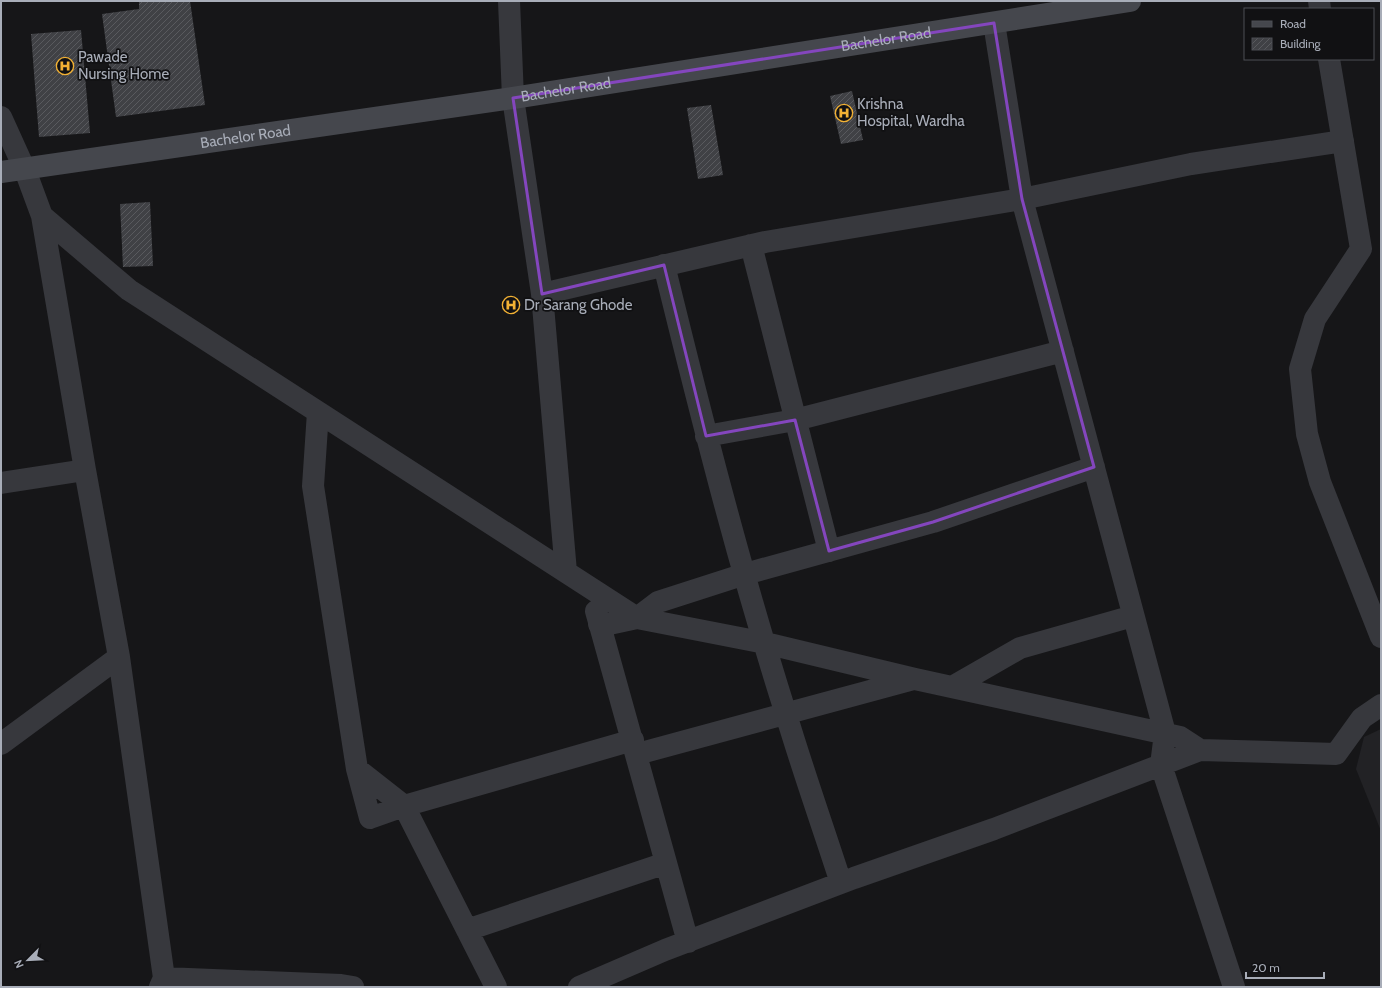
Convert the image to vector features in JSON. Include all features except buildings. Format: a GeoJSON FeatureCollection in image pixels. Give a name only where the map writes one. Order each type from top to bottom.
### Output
{"type":"FeatureCollection","features":[{"type":"Feature","properties":{"kind":"main road","name":"Bachelor Road"},"geometry":{"type":"LineString","coordinates":[[1,172],[26,170],[513,98],[1130,1]]}},
{"type":"Feature","properties":{"kind":"street"},"geometry":{"type":"LineString","coordinates":[[509,1],[513,98],[542,294],[566,572]]}},
{"type":"Feature","properties":{"kind":"street"},"geometry":{"type":"LineString","coordinates":[[994,22],[1022,199],[1165,733],[1161,764],[1234,987]]}},
{"type":"Feature","properties":{"kind":"street"},"geometry":{"type":"LineString","coordinates":[[1329,60],[1361,249],[1315,319],[1300,370],[1307,434],[1320,482],[1381,637]]}},
{"type":"Feature","properties":{"kind":"street"},"geometry":{"type":"LineString","coordinates":[[1,117],[26,170],[42,216],[85,470],[119,657],[162,983],[341,985],[353,987]]}},
{"type":"Feature","properties":{"kind":"street"},"geometry":{"type":"LineString","coordinates":[[542,294],[751,245],[1022,199],[1191,164],[1343,141]]}},
{"type":"Feature","properties":{"kind":"street"},"geometry":{"type":"LineString","coordinates":[[42,216],[129,290],[637,618]]}},
{"type":"Feature","properties":{"kind":"street"},"geometry":{"type":"LineString","coordinates":[[751,245],[828,551]]}},
{"type":"Feature","properties":{"kind":"street"},"geometry":{"type":"LineString","coordinates":[[664,265],[706,436],[745,574],[786,714],[842,883]]}},
{"type":"Feature","properties":{"kind":"street"},"geometry":{"type":"LineString","coordinates":[[706,436],[795,420],[1063,351]]}},
{"type":"Feature","properties":{"kind":"street"},"geometry":{"type":"LineString","coordinates":[[318,412],[313,486],[357,769],[370,818],[404,806],[635,747],[786,714],[915,679]]}},
{"type":"Feature","properties":{"kind":"street"},"geometry":{"type":"LineString","coordinates":[[637,618],[658,602],[745,574],[933,522],[1094,467]]}},
{"type":"Feature","properties":{"kind":"street"},"geometry":{"type":"LineString","coordinates":[[1,483],[85,470]]}},
{"type":"Feature","properties":{"kind":"street"},"geometry":{"type":"LineString","coordinates":[[590,587],[688,942]]}},
{"type":"Feature","properties":{"kind":"street"},"geometry":{"type":"LineString","coordinates":[[952,687],[1020,648],[1133,616]]}},
{"type":"Feature","properties":{"kind":"street"},"geometry":{"type":"LineString","coordinates":[[600,625],[637,618],[765,643],[915,679],[1165,733],[1180,737],[1200,750]]}},
{"type":"Feature","properties":{"kind":"street"},"geometry":{"type":"LineString","coordinates":[[1,744],[119,657]]}},
{"type":"Feature","properties":{"kind":"street"},"geometry":{"type":"LineString","coordinates":[[579,987],[658,953],[842,883],[994,829],[1200,750],[1336,754],[1362,718],[1381,705]]}},
{"type":"Feature","properties":{"kind":"street"},"geometry":{"type":"LineString","coordinates":[[357,769],[404,806],[496,987]]}},
{"type":"Feature","properties":{"kind":"street"},"geometry":{"type":"LineString","coordinates":[[467,930],[666,863]]}},
{"type":"Feature","properties":{"kind":"highlighted area"},"geometry":{"type":"Polygon","coordinates":[[[994,23],[1022,199],[1094,467],[933,522],[829,551],[795,420],[706,436],[664,265],[542,294],[513,98],[994,23]]]}},
{"type":"Feature","properties":{"kind":"shaded area"},"geometry":{"type":"Polygon","coordinates":[[[1381,729],[1381,831],[1356,769],[1364,737],[1381,729]]]}},
{"type":"Feature","properties":{"kind":"place","name":"Pawade Nursing Home"},"geometry":{"type":"Point","coordinates":[65,66]}},
{"type":"Feature","properties":{"kind":"place","name":"Krishna Hospital, Wardha"},"geometry":{"type":"Point","coordinates":[844,113]}},
{"type":"Feature","properties":{"kind":"place","name":"Dr Sarang Ghode"},"geometry":{"type":"Point","coordinates":[511,305]}}]}
